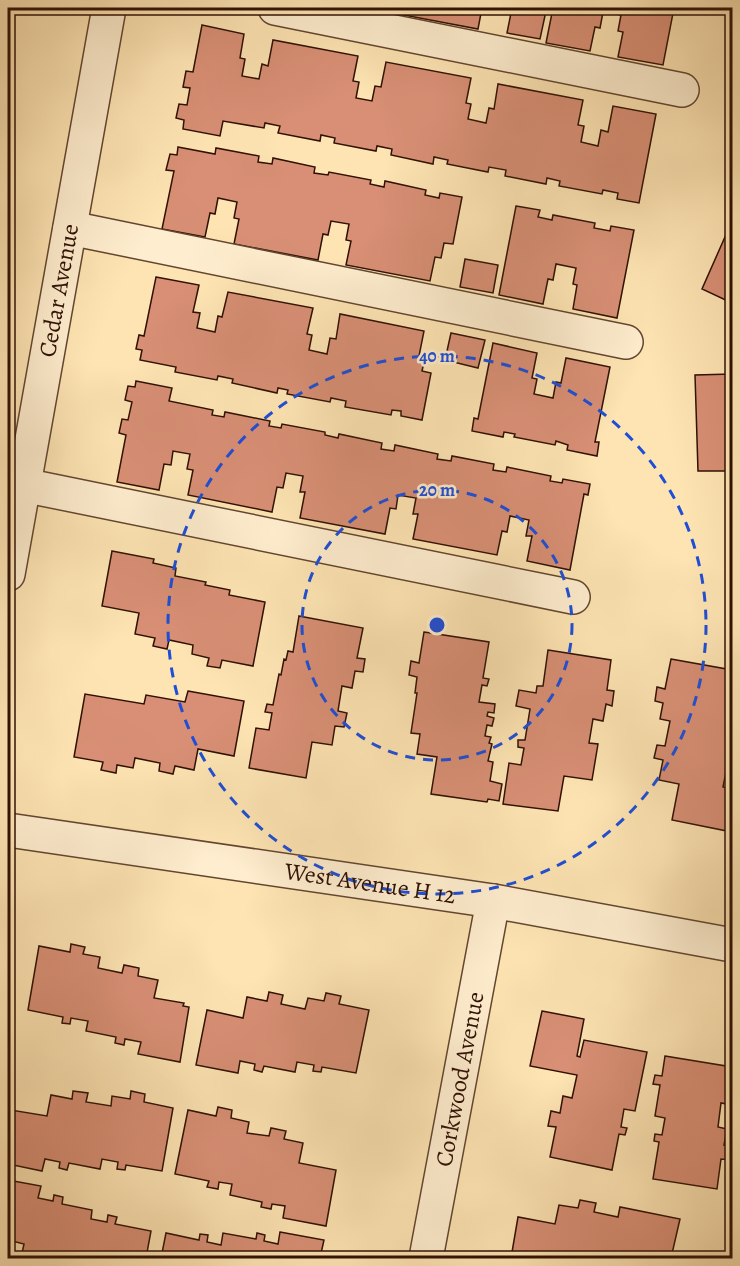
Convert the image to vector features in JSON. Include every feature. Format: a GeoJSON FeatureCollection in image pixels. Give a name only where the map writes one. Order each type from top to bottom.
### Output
{"type":"FeatureCollection","features":[{"type":"Feature","properties":{"kind":"street","name":"Cedar Avenue"},"geometry":{"type":"LineString","coordinates":[[8,574],[109,8]]}},
{"type":"Feature","properties":{"kind":"street"},"geometry":{"type":"LineString","coordinates":[[275,8],[682,90]]}},
{"type":"Feature","properties":{"kind":"street"},"geometry":{"type":"LineString","coordinates":[[70,228],[626,342]]}},
{"type":"Feature","properties":{"kind":"street"},"geometry":{"type":"LineString","coordinates":[[23,486],[573,597]]}},
{"type":"Feature","properties":{"kind":"street","name":"West Avenue H 12"},"geometry":{"type":"LineString","coordinates":[[8,830],[493,902],[732,945]]}},
{"type":"Feature","properties":{"kind":"street","name":"Corkwood Avenue"},"geometry":{"type":"LineString","coordinates":[[426,1258],[493,902]]}},
{"type":"Feature","properties":{"kind":"building"},"geometry":{"type":"Polygon","coordinates":[[[394,8],[482,8],[478,29],[393,13],[394,8]]]}},
{"type":"Feature","properties":{"kind":"building"},"geometry":{"type":"Polygon","coordinates":[[[512,8],[546,11],[540,39],[507,33],[512,8]]]}},
{"type":"Feature","properties":{"kind":"building"},"geometry":{"type":"Polygon","coordinates":[[[553,8],[674,8],[663,65],[618,57],[623,32],[618,31],[621,15],[603,12],[600,28],[595,27],[590,51],[546,43],[553,8]]]}},
{"type":"Feature","properties":{"kind":"building"},"geometry":{"type":"Polygon","coordinates":[[[202,25],[244,34],[240,58],[245,59],[242,76],[259,79],[262,64],[268,66],[273,40],[358,56],[353,81],[359,82],[356,98],[372,101],[375,86],[381,87],[386,62],[471,78],[466,103],[471,104],[468,119],[486,123],[489,108],[494,109],[498,84],[583,100],[578,125],[584,126],[581,142],[598,146],[601,130],[608,132],[613,106],[656,114],[639,203],[617,199],[618,193],[603,190],[602,194],[559,186],[560,181],[547,178],[546,184],[505,176],[506,170],[489,167],[488,172],[447,164],[448,160],[434,157],[433,164],[391,155],[392,149],[377,146],[376,151],[334,143],[335,138],[321,135],[320,141],[278,133],[280,126],[265,123],[264,128],[223,121],[220,136],[183,129],[184,120],[176,118],[179,104],[187,105],[190,88],[183,87],[186,71],[193,72],[202,25]]]}},
{"type":"Feature","properties":{"kind":"building"},"geometry":{"type":"Polygon","coordinates":[[[178,147],[215,154],[216,148],[259,156],[258,162],[272,164],[273,158],[315,167],[314,173],[328,175],[329,172],[371,180],[370,184],[384,187],[385,181],[426,190],[425,195],[439,198],[440,193],[462,197],[453,244],[444,243],[441,258],[435,257],[430,281],[346,265],[351,241],[346,240],[349,224],[331,221],[328,235],[323,234],[318,260],[234,244],[239,219],[234,218],[237,202],[218,198],[215,214],[210,213],[205,237],[162,229],[174,171],[166,170],[170,154],[177,155],[178,147]]]}},
{"type":"Feature","properties":{"kind":"building"},"geometry":{"type":"Polygon","coordinates":[[[516,206],[540,210],[538,217],[552,220],[553,215],[595,223],[594,228],[610,231],[611,226],[634,230],[617,318],[573,309],[577,285],[573,284],[576,268],[556,264],[553,280],[548,279],[543,304],[499,295],[516,206]]]}},
{"type":"Feature","properties":{"kind":"building"},"geometry":{"type":"Polygon","coordinates":[[[732,221],[732,303],[702,289],[732,221]]]}},
{"type":"Feature","properties":{"kind":"building"},"geometry":{"type":"Polygon","coordinates":[[[465,259],[498,265],[493,293],[460,287],[465,259]]]}},
{"type":"Feature","properties":{"kind":"building"},"geometry":{"type":"Polygon","coordinates":[[[156,277],[199,285],[193,312],[200,313],[197,328],[215,332],[218,316],[222,317],[228,292],[313,308],[307,334],[312,335],[309,350],[327,354],[330,338],[336,339],[340,314],[424,331],[419,356],[425,358],[422,371],[431,373],[422,420],[401,416],[401,411],[392,410],[391,415],[345,407],[346,401],[331,398],[330,402],[287,394],[288,390],[278,388],[277,393],[232,383],[233,379],[218,376],[217,380],[175,372],[176,367],[140,360],[142,350],[136,349],[139,335],[144,336],[156,277]]]}},
{"type":"Feature","properties":{"kind":"building"},"geometry":{"type":"Polygon","coordinates":[[[451,333],[485,340],[478,368],[445,360],[451,333]]]}},
{"type":"Feature","properties":{"kind":"building"},"geometry":{"type":"Polygon","coordinates":[[[493,343],[537,353],[532,378],[537,379],[534,394],[553,398],[556,382],[561,383],[566,358],[610,367],[595,442],[599,442],[597,456],[567,450],[568,445],[556,441],[555,445],[514,437],[515,434],[504,432],[503,437],[472,431],[474,418],[478,419],[493,343]]]}},
{"type":"Feature","properties":{"kind":"building"},"geometry":{"type":"Polygon","coordinates":[[[732,374],[732,471],[698,471],[695,375],[732,374]]]}},
{"type":"Feature","properties":{"kind":"building"},"geometry":{"type":"Polygon","coordinates":[[[136,381],[172,388],[169,401],[213,410],[212,415],[224,417],[225,412],[270,421],[269,426],[281,428],[282,424],[325,432],[325,435],[338,438],[339,434],[382,443],[381,449],[394,451],[395,445],[438,454],[437,459],[451,461],[452,456],[494,464],[493,470],[506,472],[507,467],[551,476],[550,481],[562,483],[563,479],[590,484],[588,495],[584,494],[570,570],[527,561],[532,536],[526,536],[529,520],[510,516],[507,532],[502,531],[497,555],[413,539],[418,514],[413,514],[416,498],[398,495],[396,509],[390,508],[385,534],[300,518],[305,492],[300,492],[303,476],[286,473],[283,488],[277,487],[272,512],[188,495],[193,470],[187,469],[190,454],[173,451],[171,465],[164,464],[159,490],[117,482],[126,435],[119,433],[122,419],[128,420],[132,402],[125,400],[128,386],[135,387],[136,381]]]}},
{"type":"Feature","properties":{"kind":"building"},"geometry":{"type":"Polygon","coordinates":[[[112,551],[154,559],[153,563],[176,568],[175,576],[206,582],[205,585],[230,590],[229,595],[265,602],[253,666],[222,660],[220,668],[207,666],[209,658],[192,654],[193,645],[169,640],[167,649],[153,646],[155,638],[135,634],[139,613],[102,606],[112,551]]]}},
{"type":"Feature","properties":{"kind":"building"},"geometry":{"type":"Polygon","coordinates":[[[299,616],[363,628],[357,658],[365,659],[363,672],[355,671],[352,688],[342,686],[338,711],[347,713],[344,727],[335,726],[332,745],[312,742],[306,778],[249,768],[256,728],[269,730],[272,713],[265,712],[267,704],[273,705],[284,659],[286,660],[288,651],[293,652],[299,616]]]}},
{"type":"Feature","properties":{"kind":"building"},"geometry":{"type":"Polygon","coordinates":[[[424,632],[489,642],[483,678],[489,679],[487,686],[482,685],[479,702],[495,704],[494,713],[488,712],[487,716],[494,718],[492,726],[487,725],[485,736],[491,737],[489,743],[492,744],[488,761],[493,762],[490,781],[502,784],[499,801],[488,799],[487,802],[431,794],[437,757],[417,754],[420,734],[411,733],[417,677],[409,675],[411,661],[419,663],[424,632]]]}},
{"type":"Feature","properties":{"kind":"building"},"geometry":{"type":"Polygon","coordinates":[[[548,650],[611,660],[607,690],[614,691],[612,706],[606,704],[603,721],[593,719],[589,743],[598,744],[592,780],[564,776],[558,811],[503,804],[509,763],[521,765],[524,748],[518,747],[518,740],[525,740],[530,709],[516,706],[519,690],[536,693],[537,686],[543,686],[548,650]]]}},
{"type":"Feature","properties":{"kind":"building"},"geometry":{"type":"Polygon","coordinates":[[[671,659],[732,670],[729,706],[732,707],[732,736],[727,764],[732,765],[732,773],[726,772],[723,787],[732,789],[727,831],[672,820],[679,784],[659,780],[663,760],[654,758],[657,745],[665,746],[670,721],[660,719],[663,703],[655,701],[657,687],[665,689],[671,659]]]}},
{"type":"Feature","properties":{"kind":"building"},"geometry":{"type":"Polygon","coordinates":[[[188,691],[244,701],[234,756],[198,749],[194,770],[175,766],[173,774],[159,771],[160,763],[135,758],[133,768],[117,765],[116,773],[101,770],[103,762],[74,757],[85,694],[144,704],[146,695],[185,702],[188,691]]]}},
{"type":"Feature","properties":{"kind":"building"},"geometry":{"type":"Polygon","coordinates":[[[71,944],[85,947],[83,954],[100,957],[98,968],[122,973],[124,965],[139,968],[138,976],[158,980],[154,998],[184,1003],[183,1006],[189,1007],[180,1062],[138,1054],[141,1042],[125,1039],[124,1045],[115,1043],[116,1037],[86,1031],[88,1021],[71,1018],[70,1024],[62,1023],[63,1017],[28,1010],[39,946],[70,952],[71,944]]]}},
{"type":"Feature","properties":{"kind":"building"},"geometry":{"type":"Polygon","coordinates":[[[269,992],[283,995],[281,1004],[305,1009],[308,998],[324,1001],[326,993],[341,996],[339,1004],[369,1010],[356,1073],[322,1067],[321,1072],[313,1071],[314,1065],[297,1062],[295,1072],[264,1066],[262,1072],[254,1070],[255,1064],[240,1061],[238,1073],[196,1065],[207,1010],[243,1018],[247,997],[267,1001],[269,992]]]}},
{"type":"Feature","properties":{"kind":"building"},"geometry":{"type":"Polygon","coordinates":[[[542,1011],[584,1019],[577,1056],[580,1057],[584,1040],[647,1052],[635,1111],[624,1109],[621,1127],[627,1128],[625,1135],[619,1134],[612,1170],[550,1157],[556,1127],[548,1126],[551,1111],[560,1113],[563,1096],[572,1098],[577,1075],[530,1066],[542,1011]]]}},
{"type":"Feature","properties":{"kind":"building"},"geometry":{"type":"Polygon","coordinates":[[[665,1056],[732,1067],[732,1105],[721,1103],[718,1127],[727,1129],[724,1145],[732,1146],[732,1150],[730,1160],[721,1159],[717,1189],[653,1179],[659,1142],[654,1141],[655,1134],[662,1135],[665,1118],[655,1116],[660,1085],[653,1084],[655,1075],[662,1076],[665,1056]]]}},
{"type":"Feature","properties":{"kind":"building"},"geometry":{"type":"Polygon","coordinates":[[[73,1091],[88,1093],[86,1102],[111,1106],[112,1096],[130,1099],[131,1091],[145,1094],[144,1102],[173,1108],[162,1171],[126,1165],[125,1170],[117,1169],[118,1162],[102,1159],[100,1169],[69,1163],[67,1170],[59,1168],[60,1162],[45,1159],[42,1171],[8,1164],[8,1131],[11,1110],[47,1116],[51,1095],[72,1099],[73,1091]]]}},
{"type":"Feature","properties":{"kind":"building"},"geometry":{"type":"Polygon","coordinates":[[[218,1107],[232,1110],[231,1118],[249,1122],[247,1133],[269,1136],[271,1128],[286,1131],[284,1139],[303,1143],[299,1163],[336,1170],[326,1226],[283,1218],[285,1206],[272,1204],[271,1209],[261,1207],[262,1202],[230,1195],[232,1184],[219,1182],[218,1189],[207,1187],[209,1181],[175,1174],[188,1110],[216,1116],[218,1107]]]}},
{"type":"Feature","properties":{"kind":"building"},"geometry":{"type":"Polygon","coordinates":[[[8,1180],[41,1186],[38,1198],[53,1201],[54,1195],[63,1197],[62,1204],[92,1210],[91,1219],[107,1222],[108,1215],[117,1217],[115,1224],[151,1231],[146,1258],[21,1258],[24,1244],[8,1240],[8,1180]]]}},
{"type":"Feature","properties":{"kind":"building"},"geometry":{"type":"Polygon","coordinates":[[[580,1200],[596,1203],[594,1212],[618,1217],[620,1207],[680,1219],[671,1258],[511,1258],[518,1217],[555,1224],[559,1205],[578,1208],[580,1200]]]}},
{"type":"Feature","properties":{"kind":"building"},"geometry":{"type":"Polygon","coordinates":[[[280,1232],[324,1240],[320,1258],[161,1258],[166,1233],[199,1240],[200,1234],[208,1235],[207,1242],[221,1245],[223,1233],[256,1239],[257,1233],[265,1235],[264,1241],[278,1244],[280,1232]]]}}]}
